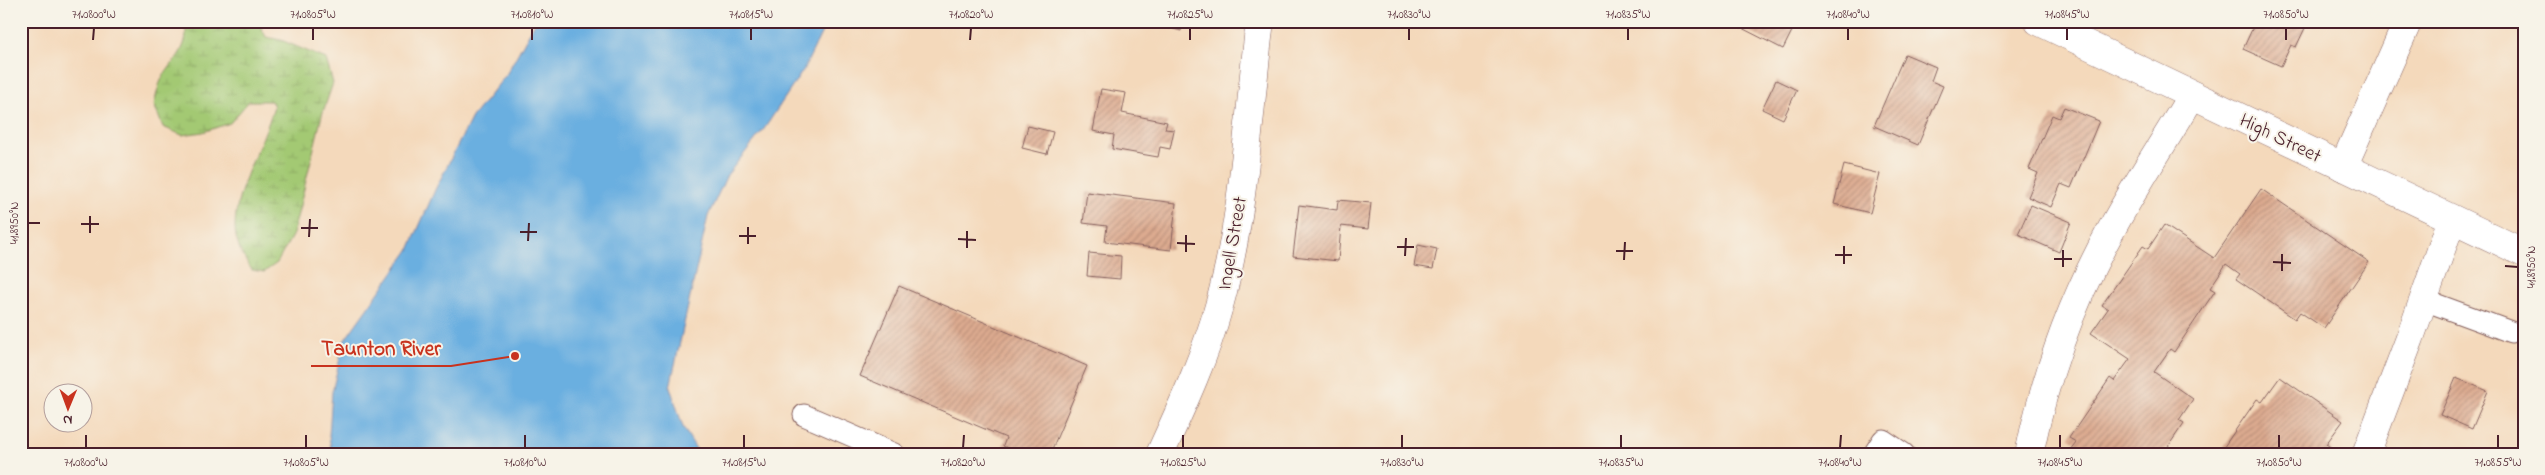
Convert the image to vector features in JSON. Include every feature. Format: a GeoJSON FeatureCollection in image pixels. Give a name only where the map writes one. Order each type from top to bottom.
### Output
{"type":"FeatureCollection","features":[{"type":"Feature","properties":{"kind":"street","name":"Ingell Street"},"geometry":{"type":"LineString","coordinates":[[1160,454],[1203,356],[1219,307],[1239,198],[1260,21]]}},
{"type":"Feature","properties":{"kind":"street","name":"High Street"},"geometry":{"type":"LineString","coordinates":[[2038,21],[2524,253]]}},
{"type":"Feature","properties":{"kind":"street"},"geometry":{"type":"LineString","coordinates":[[2343,167],[2408,21]]}},
{"type":"Feature","properties":{"kind":"street"},"geometry":{"type":"LineString","coordinates":[[2029,454],[2050,374],[2074,306],[2110,232],[2192,95]]}},
{"type":"Feature","properties":{"kind":"street"},"geometry":{"type":"LineString","coordinates":[[2366,454],[2424,300],[2452,218]]}},
{"type":"Feature","properties":{"kind":"lane"},"geometry":{"type":"LineString","coordinates":[[2424,300],[2511,332]]}},
{"type":"Feature","properties":{"kind":"lane"},"geometry":{"type":"LineString","coordinates":[[804,415],[894,454]]}},
{"type":"Feature","properties":{"kind":"lane"},"geometry":{"type":"LineString","coordinates":[[1874,454],[1883,440],[1904,454]]}},
{"type":"Feature","properties":{"kind":"green space"},"geometry":{"type":"Polygon","coordinates":[[[184,21],[258,21],[266,37],[281,40],[326,59],[333,83],[322,115],[293,234],[277,263],[264,272],[252,270],[249,266],[238,245],[235,228],[236,212],[244,181],[274,106],[271,101],[249,101],[230,123],[203,132],[182,135],[163,127],[154,105],[162,78],[184,45],[186,30],[184,21]]]}},
{"type":"Feature","properties":{"kind":"water"},"geometry":{"type":"Polygon","coordinates":[[[536,21],[827,21],[804,69],[764,129],[727,175],[708,216],[670,387],[683,427],[699,454],[332,454],[329,436],[332,392],[344,341],[409,250],[435,190],[472,117],[506,75],[536,21]]]}},
{"type":"Feature","properties":{"kind":"building"},"geometry":{"type":"Polygon","coordinates":[[[1145,21],[1183,21],[1181,31],[1145,21]]]}},
{"type":"Feature","properties":{"kind":"building"},"geometry":{"type":"Polygon","coordinates":[[[1728,21],[1797,21],[1783,49],[1728,21]]]}},
{"type":"Feature","properties":{"kind":"building"},"geometry":{"type":"Polygon","coordinates":[[[2246,21],[2297,21],[2296,24],[2305,28],[2296,47],[2291,45],[2281,66],[2243,49],[2254,25],[2246,21]]]}},
{"type":"Feature","properties":{"kind":"building"},"geometry":{"type":"Polygon","coordinates":[[[1905,54],[1936,67],[1931,81],[1943,86],[1918,145],[1874,126],[1905,54]]]}},
{"type":"Feature","properties":{"kind":"building"},"geometry":{"type":"Polygon","coordinates":[[[1776,80],[1797,90],[1783,119],[1762,109],[1776,80]]]}},
{"type":"Feature","properties":{"kind":"building"},"geometry":{"type":"Polygon","coordinates":[[[1101,89],[1126,93],[1122,113],[1167,122],[1165,129],[1174,130],[1170,149],[1160,147],[1158,157],[1112,149],[1114,135],[1093,131],[1101,89]]]}},
{"type":"Feature","properties":{"kind":"building"},"geometry":{"type":"Polygon","coordinates":[[[2064,107],[2099,121],[2071,188],[2061,184],[2051,207],[2028,197],[2038,173],[2029,169],[2052,115],[2059,118],[2064,107]]]}},
{"type":"Feature","properties":{"kind":"building"},"geometry":{"type":"Polygon","coordinates":[[[1028,126],[1053,132],[1047,154],[1022,148],[1028,126]]]}},
{"type":"Feature","properties":{"kind":"building"},"geometry":{"type":"Polygon","coordinates":[[[1844,165],[1880,174],[1870,213],[1834,204],[1844,165]]]}},
{"type":"Feature","properties":{"kind":"building"},"geometry":{"type":"Polygon","coordinates":[[[2261,189],[2369,262],[2324,328],[2300,312],[2295,319],[2236,279],[2240,274],[2226,264],[2210,288],[2215,291],[2174,352],[2170,349],[2154,372],[2193,399],[2179,420],[2184,423],[2163,454],[2067,454],[2076,442],[2069,438],[2110,378],[2114,381],[2130,359],[2091,333],[2108,309],[2102,305],[2143,246],[2148,249],[2164,225],[2214,258],[2261,189]]]}},
{"type":"Feature","properties":{"kind":"building"},"geometry":{"type":"Polygon","coordinates":[[[1087,192],[1176,203],[1171,250],[1105,242],[1107,226],[1083,223],[1087,192]]]}},
{"type":"Feature","properties":{"kind":"building"},"geometry":{"type":"Polygon","coordinates":[[[1338,200],[1371,203],[1368,229],[1341,226],[1338,261],[1293,256],[1299,205],[1337,210],[1338,200]]]}},
{"type":"Feature","properties":{"kind":"building"},"geometry":{"type":"Polygon","coordinates":[[[2031,205],[2071,222],[2059,252],[2018,234],[2031,205]]]}},
{"type":"Feature","properties":{"kind":"building"},"geometry":{"type":"Polygon","coordinates":[[[1418,245],[1437,249],[1433,269],[1414,266],[1418,245]]]}},
{"type":"Feature","properties":{"kind":"building"},"geometry":{"type":"Polygon","coordinates":[[[1089,253],[1121,256],[1120,279],[1087,276],[1089,253]]]}},
{"type":"Feature","properties":{"kind":"building"},"geometry":{"type":"Polygon","coordinates":[[[899,286],[1087,366],[1050,454],[1021,454],[1003,446],[1006,438],[860,376],[899,286]]]}},
{"type":"Feature","properties":{"kind":"building"},"geometry":{"type":"Polygon","coordinates":[[[2280,377],[2343,421],[2326,444],[2332,448],[2327,454],[2219,454],[2257,399],[2262,402],[2280,377]]]}},
{"type":"Feature","properties":{"kind":"building"},"geometry":{"type":"Polygon","coordinates":[[[2456,378],[2488,391],[2472,429],[2440,415],[2456,378]]]}},
{"type":"Feature","properties":{"kind":"place","name":"Taunton River"},"geometry":{"type":"Point","coordinates":[515,356]}}]}
